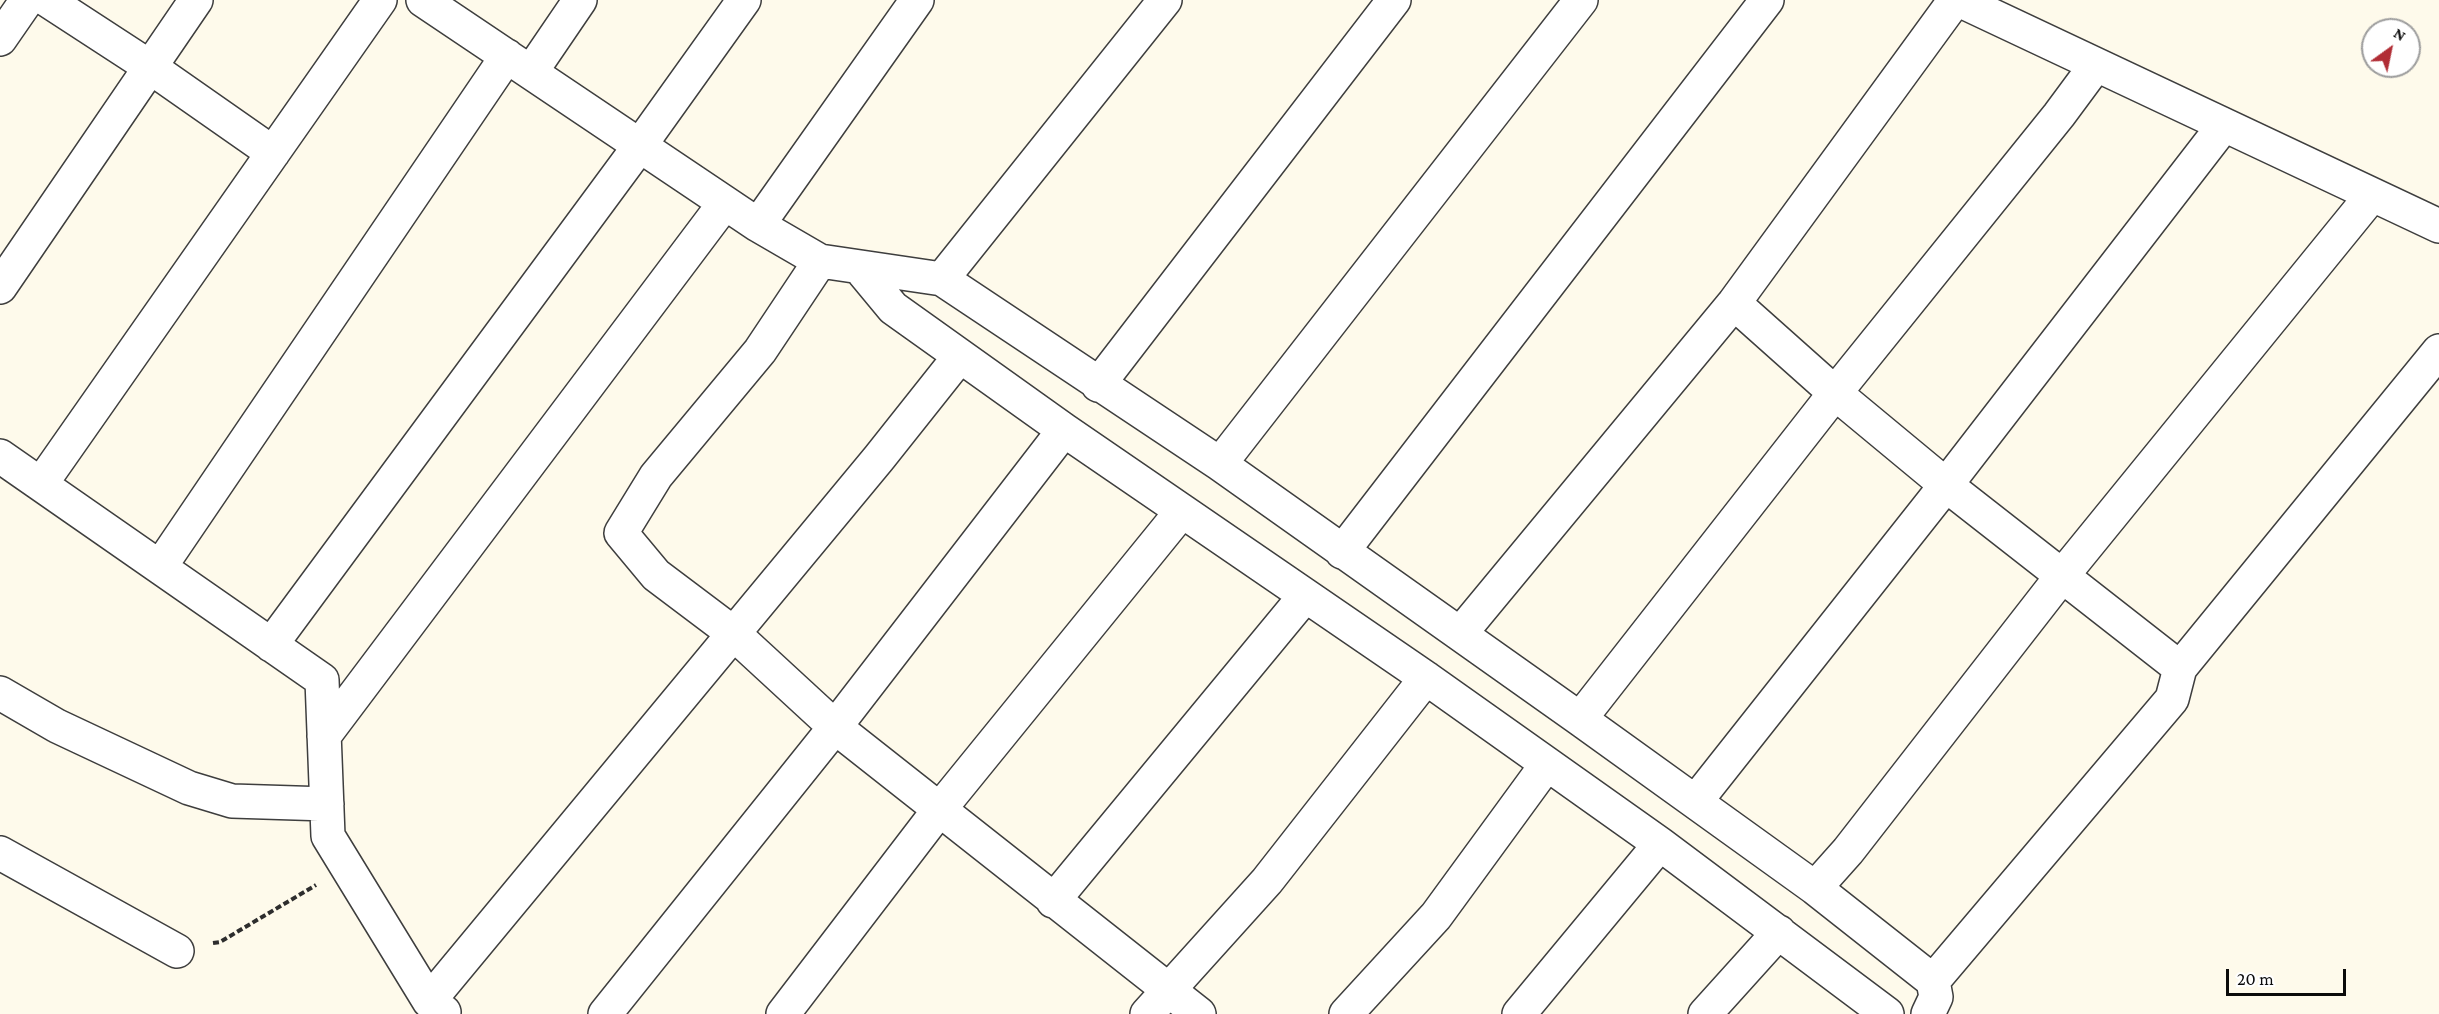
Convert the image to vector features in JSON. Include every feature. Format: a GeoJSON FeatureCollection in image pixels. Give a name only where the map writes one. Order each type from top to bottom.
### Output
{"type":"FeatureCollection","features":[{"type":"Feature","properties":{"kind":"street"},"geometry":{"type":"LineString","coordinates":[[0,39],[27,0]]}},
{"type":"Feature","properties":{"kind":"street"},"geometry":{"type":"LineString","coordinates":[[47,0],[150,67],[273,153]]}},
{"type":"Feature","properties":{"kind":"street"},"geometry":{"type":"LineString","coordinates":[[0,286],[196,0]]}},
{"type":"Feature","properties":{"kind":"street"},"geometry":{"type":"LineString","coordinates":[[41,484],[380,0]]}},
{"type":"Feature","properties":{"kind":"street"},"geometry":{"type":"LineString","coordinates":[[423,0],[758,225],[820,261],[942,279],[1098,385],[1220,464],[1581,718],[1815,888],[1931,1005],[2172,699],[2180,668],[2439,351]]}},
{"type":"Feature","properties":{"kind":"street"},"geometry":{"type":"LineString","coordinates":[[160,567],[519,64],[580,0]]}},
{"type":"Feature","properties":{"kind":"street"},"geometry":{"type":"LineString","coordinates":[[271,645],[744,0]]}},
{"type":"Feature","properties":{"kind":"street"},"geometry":{"type":"LineString","coordinates":[[758,225],[917,0]]}},
{"type":"Feature","properties":{"kind":"street"},"geometry":{"type":"LineString","coordinates":[[942,279],[1165,0]]}},
{"type":"Feature","properties":{"kind":"street"},"geometry":{"type":"LineString","coordinates":[[1098,385],[1394,0]]}},
{"type":"Feature","properties":{"kind":"street"},"geometry":{"type":"LineString","coordinates":[[1220,464],[1581,0]]}},
{"type":"Feature","properties":{"kind":"street"},"geometry":{"type":"LineString","coordinates":[[1342,552],[1767,0]]}},
{"type":"Feature","properties":{"kind":"street"},"geometry":{"type":"LineString","coordinates":[[1460,634],[1734,303],[1957,0],[2439,226]]}},
{"type":"Feature","properties":{"kind":"street"},"geometry":{"type":"LineString","coordinates":[[1581,718],[1835,393],[2059,115],[2096,64]]}},
{"type":"Feature","properties":{"kind":"street"},"geometry":{"type":"LineString","coordinates":[[1696,801],[1946,485],[2224,124]]}},
{"type":"Feature","properties":{"kind":"street"},"geometry":{"type":"LineString","coordinates":[[1815,888],[1848,851],[2062,576],[2372,195]]}},
{"type":"Feature","properties":{"kind":"street"},"geometry":{"type":"LineString","coordinates":[[324,736],[724,204]]}},
{"type":"Feature","properties":{"kind":"street"},"geometry":{"type":"LineString","coordinates":[[820,261],[760,351],[656,476],[621,533],[656,575],[733,633],[835,727],[1053,901],[1157,1002],[1199,1014]]}},
{"type":"Feature","properties":{"kind":"street"},"geometry":{"type":"LineString","coordinates":[[860,267],[893,308],[1064,430],[1426,678],[1660,844],[1887,1014]]}},
{"type":"Feature","properties":{"kind":"street"},"geometry":{"type":"LineString","coordinates":[[1734,303],[1835,393],[1946,485],[2180,668]]}},
{"type":"Feature","properties":{"kind":"street"},"geometry":{"type":"LineString","coordinates":[[0,456],[322,680],[328,836],[438,1007],[733,633],[879,458],[960,356]]}},
{"type":"Feature","properties":{"kind":"street"},"geometry":{"type":"LineString","coordinates":[[605,1014],[835,727],[1064,430]]}},
{"type":"Feature","properties":{"kind":"street"},"geometry":{"type":"LineString","coordinates":[[783,1014],[939,810],[1182,511]]}},
{"type":"Feature","properties":{"kind":"street"},"geometry":{"type":"LineString","coordinates":[[1053,901],[1305,596]]}},
{"type":"Feature","properties":{"kind":"street"},"geometry":{"type":"LineString","coordinates":[[1157,1002],[1267,881],[1426,678]]}},
{"type":"Feature","properties":{"kind":"street"},"geometry":{"type":"LineString","coordinates":[[0,693],[57,726],[189,788],[232,801],[327,804]]}},
{"type":"Feature","properties":{"kind":"street"},"geometry":{"type":"LineString","coordinates":[[1346,1014],[1436,916],[1547,764]]}},
{"type":"Feature","properties":{"kind":"street"},"geometry":{"type":"LineString","coordinates":[[1519,1014],[1660,844]]}},
{"type":"Feature","properties":{"kind":"street"},"geometry":{"type":"LineString","coordinates":[[0,853],[177,951]]}},
{"type":"Feature","properties":{"kind":"street"},"geometry":{"type":"LineString","coordinates":[[1705,1014],[1779,932]]}},
{"type":"Feature","properties":{"kind":"path"},"geometry":{"type":"LineString","coordinates":[[177,951],[220,942],[347,867]]}}]}
